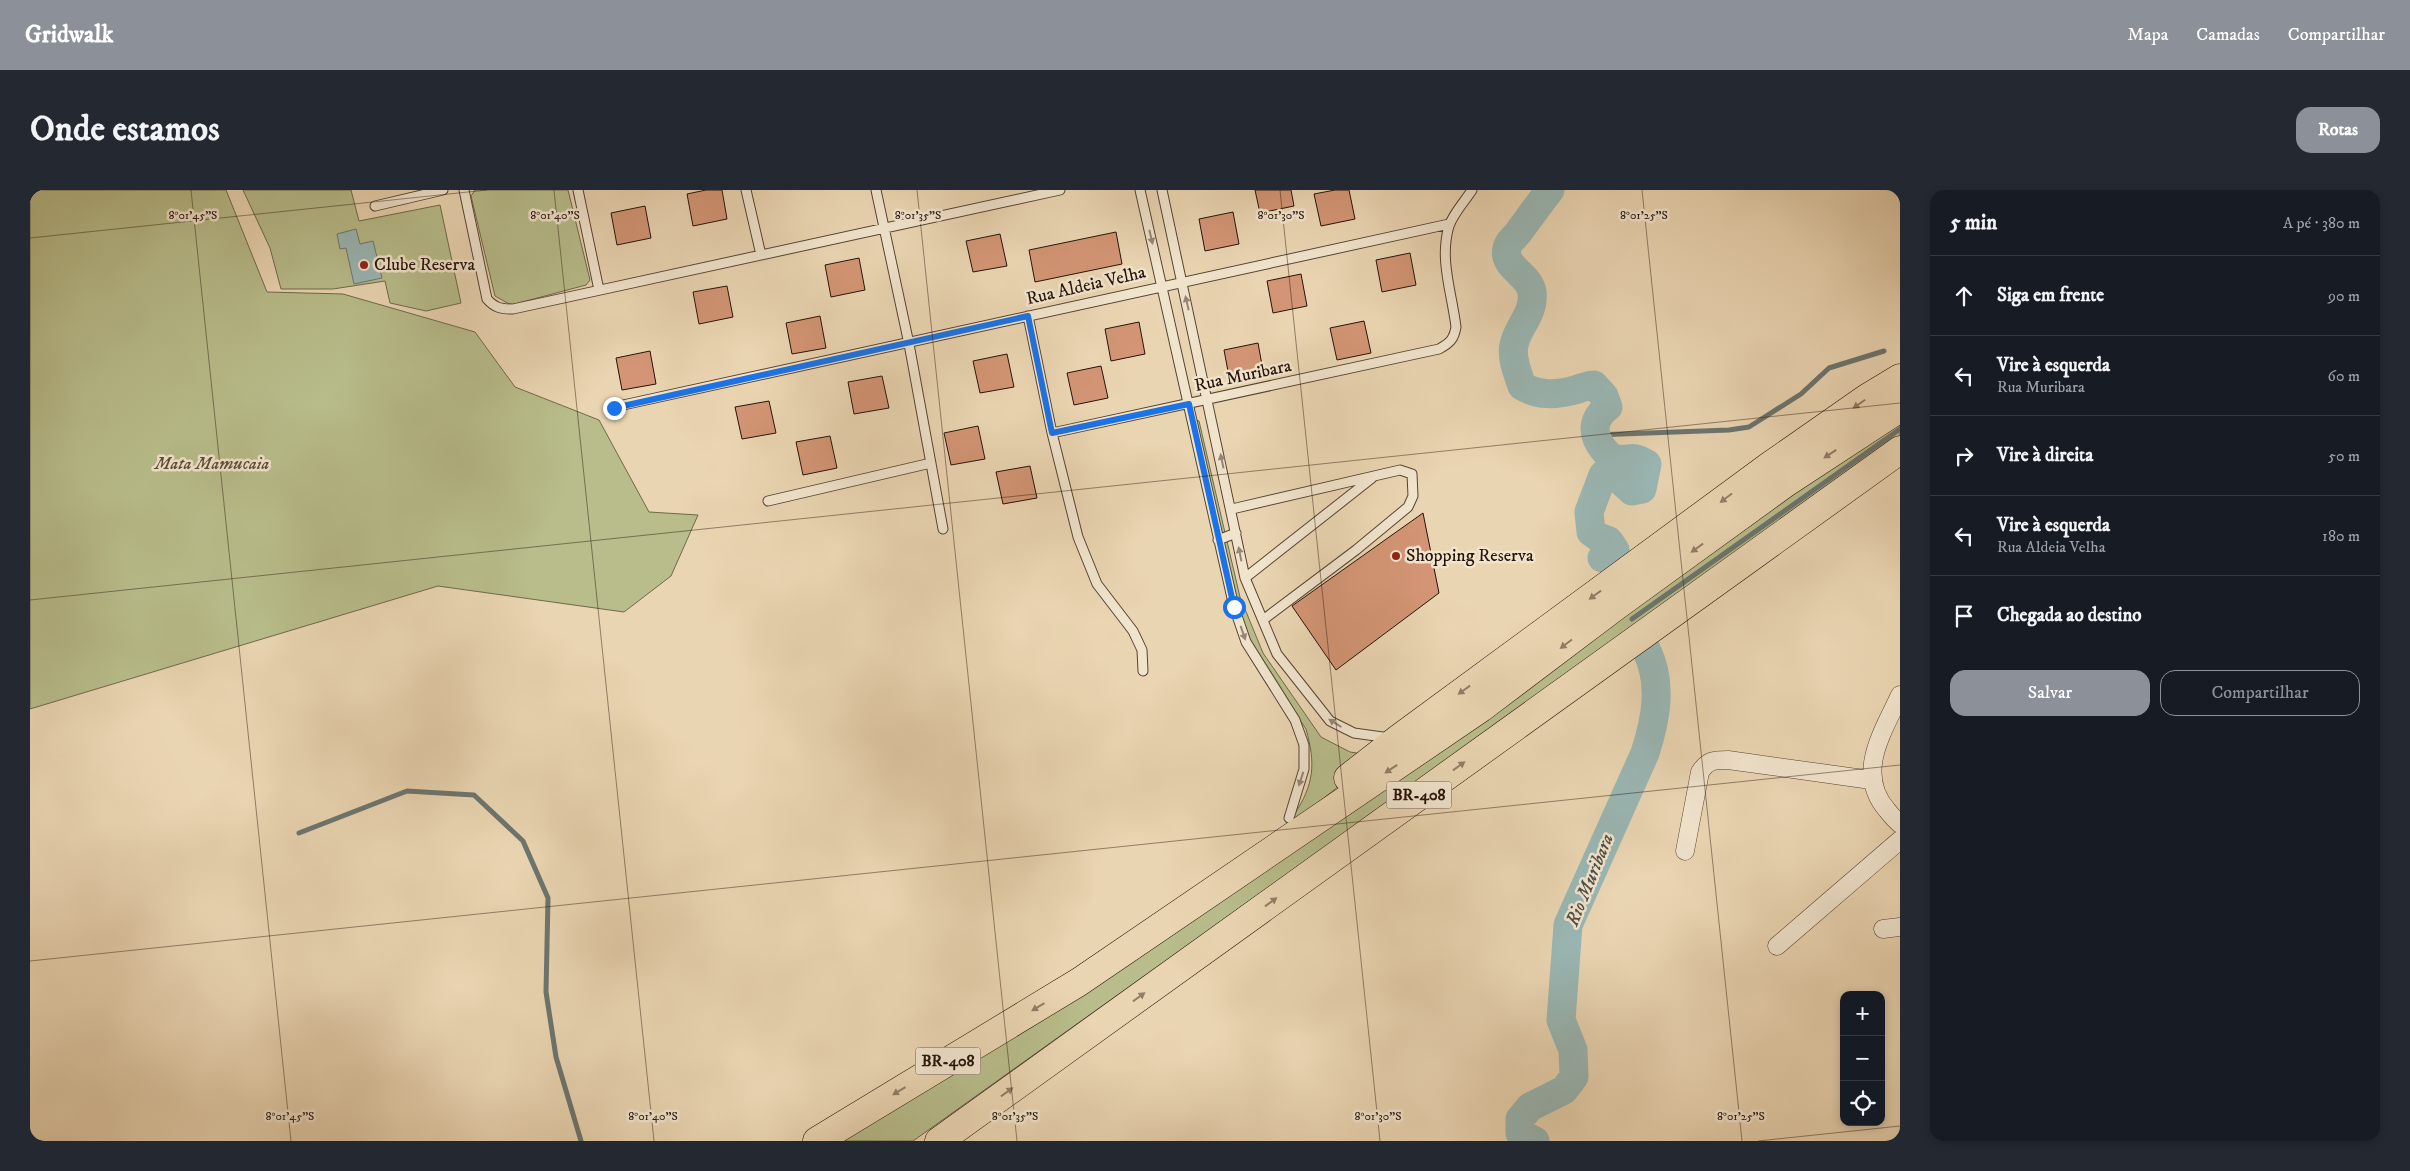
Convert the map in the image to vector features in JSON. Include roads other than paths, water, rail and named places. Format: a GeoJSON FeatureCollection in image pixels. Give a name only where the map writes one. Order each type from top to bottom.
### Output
{"type":"FeatureCollection","features":[{"type":"Feature","properties":{"kind":"highway"},"geometry":{"type":"LineString","coordinates":[[1079,982],[1106,950],[1136,926],[1339,784],[1768,467],[1867,398],[1900,378]]}},
{"type":"Feature","properties":{"kind":"highway","name":"BR-408"},"geometry":{"type":"LineString","coordinates":[[817,1141],[1079,982],[1481,708],[1616,606],[1787,482],[1900,408]]}},
{"type":"Feature","properties":{"kind":"highway","name":"BR-408"},"geometry":{"type":"LineString","coordinates":[[939,1141],[1900,450]]}},
{"type":"Feature","properties":{"kind":"street"},"geometry":{"type":"LineString","coordinates":[[1900,695],[1872,758],[1871,780],[1878,800],[1900,824]]}},
{"type":"Feature","properties":{"kind":"street"},"geometry":{"type":"LineString","coordinates":[[1685,851],[1700,772],[1705,764],[1711,761],[1728,760],[1871,780]]}},
{"type":"Feature","properties":{"kind":"street"},"geometry":{"type":"LineString","coordinates":[[1777,946],[1900,840]]}},
{"type":"Feature","properties":{"kind":"lane"},"geometry":{"type":"LineString","coordinates":[[375,206],[444,190]]}},
{"type":"Feature","properties":{"kind":"lane"},"geometry":{"type":"LineString","coordinates":[[464,190],[487,299],[493,306],[501,309],[513,309],[1060,190]]}},
{"type":"Feature","properties":{"kind":"lane"},"geometry":{"type":"LineString","coordinates":[[578,190],[599,290]]}},
{"type":"Feature","properties":{"kind":"lane"},"geometry":{"type":"LineString","coordinates":[[746,190],[761,255]]}},
{"type":"Feature","properties":{"kind":"lane"},"geometry":{"type":"LineString","coordinates":[[876,190],[886,227],[909,344],[942,529]]}},
{"type":"Feature","properties":{"kind":"lane"},"geometry":{"type":"LineString","coordinates":[[1140,190],[1234,607],[1246,642],[1295,720],[1304,745],[1304,769],[1289,818]]}},
{"type":"Feature","properties":{"kind":"lane"},"geometry":{"type":"LineString","coordinates":[[1162,190],[1232,509],[1245,578],[1277,654],[1330,721],[1354,733],[1398,739]]}},
{"type":"Feature","properties":{"kind":"lane"},"geometry":{"type":"LineString","coordinates":[[1449,224],[1472,190]]}},
{"type":"Feature","properties":{"kind":"lane","name":"Rua Aldeia Velha"},"geometry":{"type":"LineString","coordinates":[[614,408],[909,344],[1162,285],[1449,224]]}},
{"type":"Feature","properties":{"kind":"lane","name":"Rua Muribara"},"geometry":{"type":"LineString","coordinates":[[1052,433],[1439,349],[1450,343],[1455,335],[1456,326],[1446,274],[1445,247],[1449,224]]}},
{"type":"Feature","properties":{"kind":"lane"},"geometry":{"type":"LineString","coordinates":[[1028,316],[1052,433],[1081,545],[1097,584],[1133,631],[1142,650],[1143,671]]}},
{"type":"Feature","properties":{"kind":"lane"},"geometry":{"type":"LineString","coordinates":[[768,501],[931,463]]}},
{"type":"Feature","properties":{"kind":"lane"},"geometry":{"type":"LineString","coordinates":[[1232,509],[1400,470],[1412,474],[1413,496],[1408,507],[1356,550],[1263,620]]}},
{"type":"Feature","properties":{"kind":"lane"},"geometry":{"type":"LineString","coordinates":[[1245,578],[1374,476]]}},
{"type":"Feature","properties":{"kind":"lane"},"geometry":{"type":"LineString","coordinates":[[1218,540],[1236,533]]}},
{"type":"Feature","properties":{"kind":"water"},"geometry":{"type":"Polygon","coordinates":[[[356,229],[360,244],[373,241],[382,278],[354,284],[346,248],[340,249],[337,234],[356,229]]]}},
{"type":"Feature","properties":{"kind":"waterway","name":"Rio Muribara"},"geometry":{"type":"LineString","coordinates":[[1550,190],[1507,248],[1508,260],[1526,280],[1532,292],[1531,307],[1518,332],[1514,345],[1514,361],[1522,386],[1535,392],[1561,393],[1594,385],[1604,396],[1608,407],[1596,422],[1595,433],[1600,444],[1613,458],[1634,459],[1647,464],[1642,489],[1632,491],[1609,470],[1603,475],[1589,512],[1591,532],[1609,541],[1615,550],[1602,558]]}},
{"type":"Feature","properties":{"kind":"waterway"},"geometry":{"type":"LineString","coordinates":[[1595,435],[1729,430],[1749,427],[1801,394],[1829,368],[1884,351]]}},
{"type":"Feature","properties":{"kind":"waterway"},"geometry":{"type":"LineString","coordinates":[[1632,619],[1900,429]]}},
{"type":"Feature","properties":{"kind":"waterway","name":"Rio Muribara"},"geometry":{"type":"LineString","coordinates":[[1535,1141],[1520,1133],[1520,1119],[1530,1107],[1564,1090],[1574,1077],[1573,1050],[1561,1020],[1568,925],[1645,753],[1649,740],[1655,714],[1656,688],[1655,675],[1646,649]]}},
{"type":"Feature","properties":{"kind":"waterway"},"geometry":{"type":"LineString","coordinates":[[299,833],[407,791],[474,795],[523,841],[548,898],[546,992],[556,1057],[581,1141]]}},
{"type":"Feature","properties":{"kind":"place","name":"Clube Reserva"},"geometry":{"type":"Point","coordinates":[364,265]}},
{"type":"Feature","properties":{"kind":"place","name":"Shopping Reserva"},"geometry":{"type":"Point","coordinates":[1396,556]}},
{"type":"Feature","properties":{"kind":"park label","name":"Mata Mamucaia"},"geometry":{"type":"Point","coordinates":[212,464]}}]}
